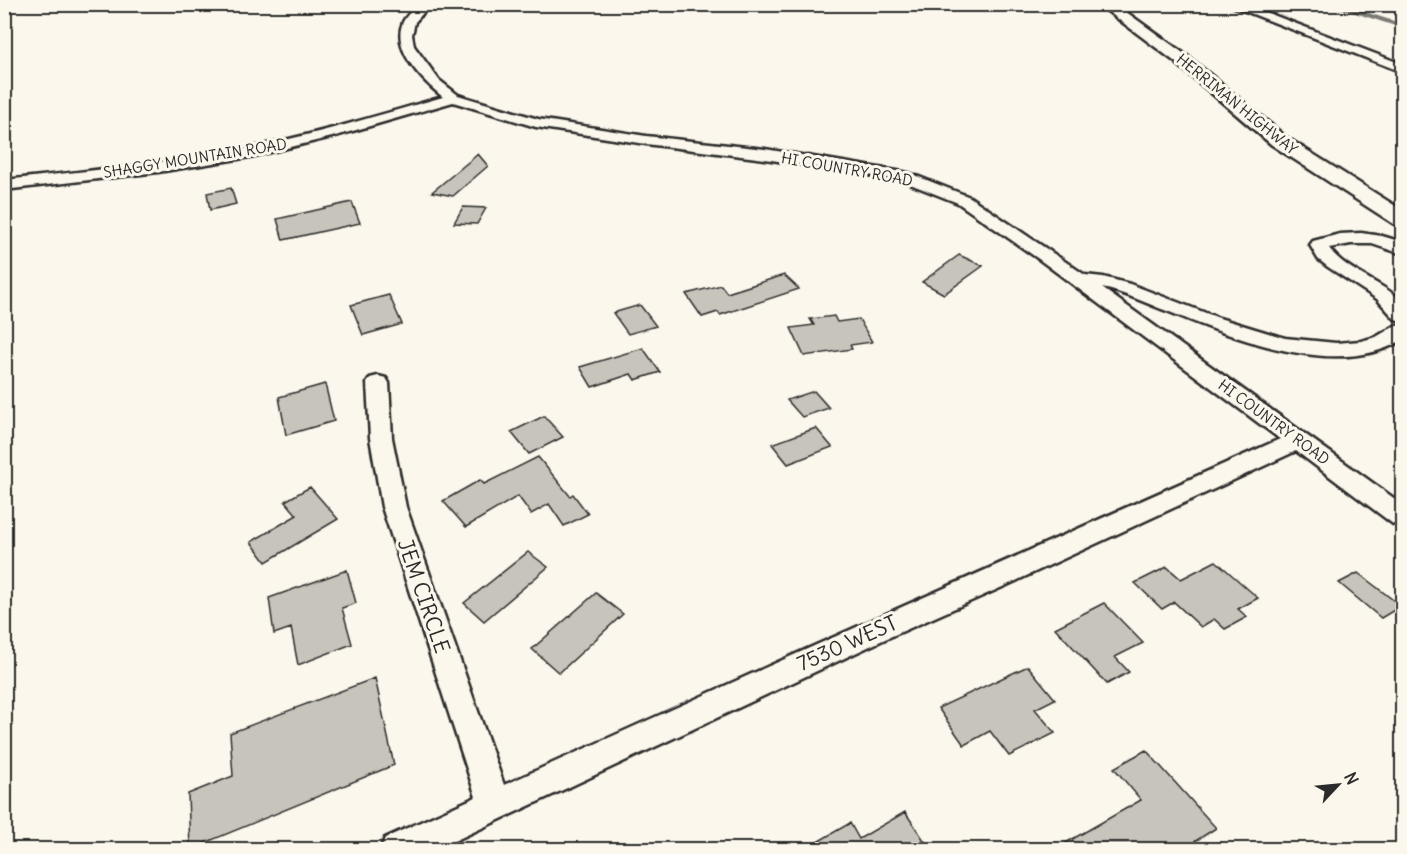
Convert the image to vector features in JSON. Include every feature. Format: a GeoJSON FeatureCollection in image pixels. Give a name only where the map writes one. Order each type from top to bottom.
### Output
{"type":"FeatureCollection","features":[{"type":"Feature","properties":{"kind":"main road","name":"HERRIMAN HIGHWAY"},"geometry":{"type":"LineString","coordinates":[[1105,4],[1180,58],[1279,141],[1402,219]]}},
{"type":"Feature","properties":{"kind":"street","name":"HI COUNTRY ROAD"},"geometry":{"type":"LineString","coordinates":[[426,4],[410,21],[406,35],[408,46],[434,83],[453,98],[536,123],[646,140],[765,154],[903,176],[964,200],[1081,281],[1402,517]]}},
{"type":"Feature","properties":{"kind":"street"},"geometry":{"type":"LineString","coordinates":[[1232,4],[1402,68]]}},
{"type":"Feature","properties":{"kind":"street","name":"SHAGGY MOUNTAIN ROAD"},"geometry":{"type":"LineString","coordinates":[[4,185],[147,168],[249,152],[309,138],[453,98]]}},
{"type":"Feature","properties":{"kind":"street"},"geometry":{"type":"LineString","coordinates":[[1402,249],[1376,239],[1356,237],[1319,245],[1322,254],[1395,302],[1402,315]]}},
{"type":"Feature","properties":{"kind":"street"},"geometry":{"type":"LineString","coordinates":[[1081,281],[1096,280],[1123,285],[1198,316],[1286,345],[1336,351],[1370,346],[1402,330]]}},
{"type":"Feature","properties":{"kind":"street","name":"JEM CIRCLE"},"geometry":{"type":"LineString","coordinates":[[378,383],[381,438],[394,507],[494,804]]}},
{"type":"Feature","properties":{"kind":"street","name":"7530 WEST"},"geometry":{"type":"LineString","coordinates":[[397,849],[873,631],[1299,440]]}},
{"type":"Feature","properties":{"kind":"path"},"geometry":{"type":"LineString","coordinates":[[1370,4],[1402,13]]}},
{"type":"Feature","properties":{"kind":"building"},"geometry":{"type":"Polygon","coordinates":[[[478,154],[488,166],[453,196],[432,192],[478,154]]]}},
{"type":"Feature","properties":{"kind":"building"},"geometry":{"type":"Polygon","coordinates":[[[231,188],[236,204],[210,210],[207,193],[231,188]]]}},
{"type":"Feature","properties":{"kind":"building"},"geometry":{"type":"Polygon","coordinates":[[[352,202],[360,223],[283,240],[277,219],[352,202]]]}},
{"type":"Feature","properties":{"kind":"building"},"geometry":{"type":"Polygon","coordinates":[[[463,207],[486,208],[477,224],[454,223],[463,207]]]}},
{"type":"Feature","properties":{"kind":"building"},"geometry":{"type":"Polygon","coordinates":[[[959,255],[983,266],[944,294],[922,282],[959,255]]]}},
{"type":"Feature","properties":{"kind":"building"},"geometry":{"type":"Polygon","coordinates":[[[784,275],[799,289],[720,315],[718,312],[702,317],[686,294],[721,285],[727,293],[784,275]]]}},
{"type":"Feature","properties":{"kind":"building"},"geometry":{"type":"Polygon","coordinates":[[[389,295],[402,324],[363,335],[351,305],[389,295]]]}},
{"type":"Feature","properties":{"kind":"building"},"geometry":{"type":"Polygon","coordinates":[[[640,305],[656,326],[628,334],[613,313],[640,305]]]}},
{"type":"Feature","properties":{"kind":"building"},"geometry":{"type":"Polygon","coordinates":[[[834,316],[837,322],[859,319],[872,342],[850,345],[852,349],[804,356],[791,328],[814,325],[810,319],[834,316]]]}},
{"type":"Feature","properties":{"kind":"building"},"geometry":{"type":"Polygon","coordinates":[[[643,348],[660,372],[635,380],[631,374],[592,387],[580,367],[643,348]]]}},
{"type":"Feature","properties":{"kind":"building"},"geometry":{"type":"Polygon","coordinates":[[[325,384],[334,421],[286,435],[279,397],[325,384]]]}},
{"type":"Feature","properties":{"kind":"building"},"geometry":{"type":"Polygon","coordinates":[[[814,391],[829,408],[802,417],[787,400],[814,391]]]}},
{"type":"Feature","properties":{"kind":"building"},"geometry":{"type":"Polygon","coordinates":[[[544,416],[563,437],[529,454],[511,432],[544,416]]]}},
{"type":"Feature","properties":{"kind":"building"},"geometry":{"type":"Polygon","coordinates":[[[816,428],[832,447],[788,464],[772,444],[816,428]]]}},
{"type":"Feature","properties":{"kind":"building"},"geometry":{"type":"Polygon","coordinates":[[[538,457],[570,496],[573,494],[588,514],[564,526],[549,504],[531,514],[518,496],[466,527],[443,501],[480,480],[484,484],[538,457]]]}},
{"type":"Feature","properties":{"kind":"building"},"geometry":{"type":"Polygon","coordinates":[[[310,487],[338,519],[266,562],[251,542],[297,515],[285,501],[310,487]]]}},
{"type":"Feature","properties":{"kind":"building"},"geometry":{"type":"Polygon","coordinates":[[[528,552],[548,567],[484,621],[464,603],[528,552]]]}},
{"type":"Feature","properties":{"kind":"building"},"geometry":{"type":"Polygon","coordinates":[[[1216,561],[1258,598],[1238,609],[1247,617],[1225,629],[1214,619],[1201,627],[1174,602],[1162,609],[1135,583],[1167,567],[1181,579],[1216,561]]]}},
{"type":"Feature","properties":{"kind":"building"},"geometry":{"type":"Polygon","coordinates":[[[347,570],[356,603],[342,608],[352,644],[298,665],[291,628],[274,634],[269,598],[347,570]]]}},
{"type":"Feature","properties":{"kind":"building"},"geometry":{"type":"Polygon","coordinates":[[[1358,573],[1401,606],[1381,618],[1339,583],[1358,573]]]}},
{"type":"Feature","properties":{"kind":"building"},"geometry":{"type":"Polygon","coordinates":[[[596,593],[623,614],[559,673],[532,649],[596,593]]]}},
{"type":"Feature","properties":{"kind":"building"},"geometry":{"type":"Polygon","coordinates":[[[1104,603],[1143,643],[1115,657],[1129,672],[1107,684],[1055,628],[1104,603]]]}},
{"type":"Feature","properties":{"kind":"building"},"geometry":{"type":"Polygon","coordinates":[[[1028,666],[1055,699],[1035,709],[1055,733],[1009,756],[990,731],[964,745],[938,708],[1028,666]]]}},
{"type":"Feature","properties":{"kind":"building"},"geometry":{"type":"Polygon","coordinates":[[[375,678],[394,765],[190,849],[188,794],[233,776],[230,733],[375,678]]]}},
{"type":"Feature","properties":{"kind":"building"},"geometry":{"type":"Polygon","coordinates":[[[1146,750],[1216,828],[1183,849],[1055,849],[1141,800],[1114,768],[1146,750]]]}},
{"type":"Feature","properties":{"kind":"building"},"geometry":{"type":"Polygon","coordinates":[[[905,812],[930,849],[805,849],[850,823],[859,839],[905,812]]]}},
{"type":"Feature","properties":{"kind":"waterway"},"geometry":{"type":"LineString","coordinates":[[1334,4],[1402,26]]}}]}
